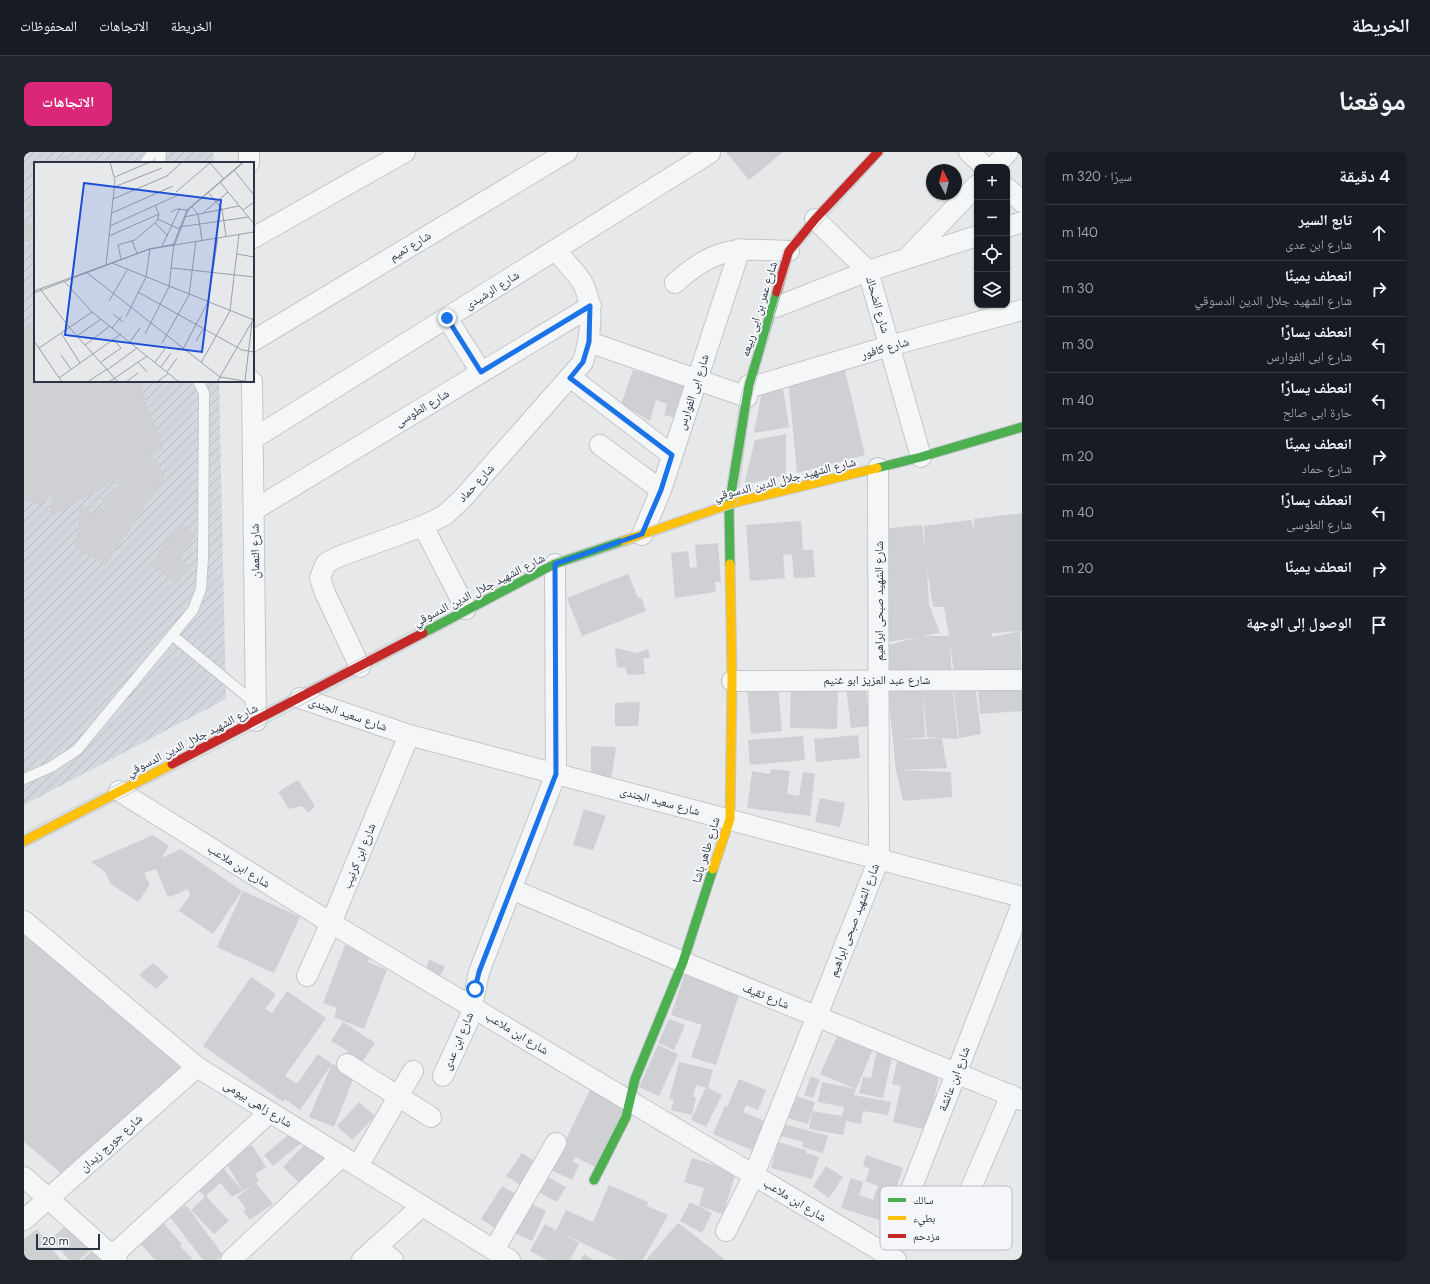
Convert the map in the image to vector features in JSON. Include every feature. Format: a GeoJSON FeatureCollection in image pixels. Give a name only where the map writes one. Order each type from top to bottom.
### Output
{"type":"FeatureCollection","features":[{"type":"Feature","properties":{"kind":"main road","name":"شارع عمر بن ابى ربيعه"},"geometry":{"type":"LineString","coordinates":[[729,505],[748,391],[789,251],[815,219],[878,152]]}},
{"type":"Feature","properties":{"kind":"main road","name":"شارع الشهيد جلال الدين الدسوقي"},"geometry":{"type":"LineString","coordinates":[[24,841],[119,791],[256,712],[300,698],[466,609],[555,564],[729,505],[920,457],[1022,427]]}},
{"type":"Feature","properties":{"kind":"main road","name":"شارع طاهر باشا"},"geometry":{"type":"LineString","coordinates":[[594,1180],[626,1117],[635,1079],[683,962],[730,819],[732,681],[729,505]]}},
{"type":"Feature","properties":{"kind":"street"},"geometry":{"type":"LineString","coordinates":[[254,237],[405,152]]}},
{"type":"Feature","properties":{"kind":"street","name":"شارع تميم"},"geometry":{"type":"LineString","coordinates":[[254,340],[567,152]]}},
{"type":"Feature","properties":{"kind":"street"},"geometry":{"type":"LineString","coordinates":[[969,152],[982,164]]}},
{"type":"Feature","properties":{"kind":"street"},"geometry":{"type":"LineString","coordinates":[[997,164],[1008,152]]}},
{"type":"Feature","properties":{"kind":"street","name":"شارع الرشيدى"},"geometry":{"type":"LineString","coordinates":[[253,439],[710,153]]}},
{"type":"Feature","properties":{"kind":"street"},"geometry":{"type":"LineString","coordinates":[[906,259],[974,188]]}},
{"type":"Feature","properties":{"kind":"street"},"geometry":{"type":"LineString","coordinates":[[1010,191],[1022,202]]}},
{"type":"Feature","properties":{"kind":"street","name":"شارع الضحاك"},"geometry":{"type":"LineString","coordinates":[[815,219],[868,271],[920,457]]}},
{"type":"Feature","properties":{"kind":"street"},"geometry":{"type":"LineString","coordinates":[[1010,226],[1022,222]]}},
{"type":"Feature","properties":{"kind":"street"},"geometry":{"type":"LineString","coordinates":[[772,305],[776,307],[868,271],[974,237]]}},
{"type":"Feature","properties":{"kind":"street"},"geometry":{"type":"LineString","coordinates":[[675,283],[694,266],[716,254],[740,249],[789,251]]}},
{"type":"Feature","properties":{"kind":"street","name":"شارع ابى الفوارس"},"geometry":{"type":"LineString","coordinates":[[642,534],[661,490],[740,249]]}},
{"type":"Feature","properties":{"kind":"street","name":"شارع حماد"},"geometry":{"type":"LineString","coordinates":[[360,667],[325,593],[320,578],[326,563],[340,556],[423,526],[445,515],[464,498],[583,362],[589,342],[590,306],[583,285],[555,250]]}},
{"type":"Feature","properties":{"kind":"street","name":"شارع الطوسى"},"geometry":{"type":"LineString","coordinates":[[254,510],[590,306]]}},
{"type":"Feature","properties":{"kind":"street","name":"شارع كافور"},"geometry":{"type":"LineString","coordinates":[[748,391],[755,386],[889,346],[1022,310]]}},
{"type":"Feature","properties":{"kind":"street"},"geometry":{"type":"LineString","coordinates":[[447,318],[481,372]]}},
{"type":"Feature","properties":{"kind":"street"},"geometry":{"type":"LineString","coordinates":[[589,342],[697,380],[748,391]]}},
{"type":"Feature","properties":{"kind":"street"},"geometry":{"type":"LineString","coordinates":[[570,378],[672,455]]}},
{"type":"Feature","properties":{"kind":"street","name":"شارع النعمان"},"geometry":{"type":"LineString","coordinates":[[252,382],[256,712]]}},
{"type":"Feature","properties":{"kind":"street"},"geometry":{"type":"LineString","coordinates":[[600,445],[661,490]]}},
{"type":"Feature","properties":{"kind":"street","name":"شارع الشهيد صبحى ابراهيم"},"geometry":{"type":"LineString","coordinates":[[726,1231],[754,1175],[879,859],[878,468]]}},
{"type":"Feature","properties":{"kind":"street"},"geometry":{"type":"LineString","coordinates":[[423,526],[466,609]]}},
{"type":"Feature","properties":{"kind":"street","name":"شارع ابن عدى"},"geometry":{"type":"LineString","coordinates":[[443,1076],[466,1027],[472,1007],[479,972],[556,774],[555,564]]}},
{"type":"Feature","properties":{"kind":"street","name":"شارع عبد العزيز ابو غنيم"},"geometry":{"type":"LineString","coordinates":[[732,681],[1022,680]]}},
{"type":"Feature","properties":{"kind":"street","name":"شارع سعيد الجندى"},"geometry":{"type":"LineString","coordinates":[[300,698],[409,735],[1022,896]]}},
{"type":"Feature","properties":{"kind":"street","name":"شارع ابن كرنيب"},"geometry":{"type":"LineString","coordinates":[[307,976],[331,923],[409,735]]}},
{"type":"Feature","properties":{"kind":"street","name":"شارع ابن ملاعب"},"geometry":{"type":"LineString","coordinates":[[119,791],[331,923],[891,1257]]}},
{"type":"Feature","properties":{"kind":"street","name":"شارع ثقيف"},"geometry":{"type":"LineString","coordinates":[[511,889],[683,962],[1016,1098]]}},
{"type":"Feature","properties":{"kind":"street","name":"شارع ابن عائشة"},"geometry":{"type":"LineString","coordinates":[[916,1186],[956,1074],[1022,904]]}},
{"type":"Feature","properties":{"kind":"street","name":"شارع زاهى بيومى"},"geometry":{"type":"LineString","coordinates":[[24,921],[197,1067],[510,1260]]}},
{"type":"Feature","properties":{"kind":"street"},"geometry":{"type":"LineString","coordinates":[[347,1064],[399,1095],[431,1117]]}},
{"type":"Feature","properties":{"kind":"street","name":"شارع جورج زيدان"},"geometry":{"type":"LineString","coordinates":[[24,1220],[197,1067]]}},
{"type":"Feature","properties":{"kind":"street"},"geometry":{"type":"LineString","coordinates":[[231,1260],[350,1161],[399,1095],[413,1071]]}},
{"type":"Feature","properties":{"kind":"street"},"geometry":{"type":"LineString","coordinates":[[972,1186],[1016,1098]]}},
{"type":"Feature","properties":{"kind":"street"},"geometry":{"type":"LineString","coordinates":[[24,1177],[47,1200],[114,1258],[270,1112]]}},
{"type":"Feature","properties":{"kind":"street"},"geometry":{"type":"LineString","coordinates":[[494,1250],[556,1144]]}},
{"type":"Feature","properties":{"kind":"street"},"geometry":{"type":"LineString","coordinates":[[369,1254],[422,1206]]}},
{"type":"Feature","properties":{"kind":"street"},"geometry":{"type":"LineString","coordinates":[[369,1254],[393,1260]]}},
{"type":"Feature","properties":{"kind":"lane"},"geometry":{"type":"LineString","coordinates":[[146,162],[153,152]]}},
{"type":"Feature","properties":{"kind":"lane"},"geometry":{"type":"LineString","coordinates":[[24,779],[51,767],[77,750],[193,610],[201,589],[203,558],[204,393],[198,382]]}},
{"type":"Feature","properties":{"kind":"lane"},"geometry":{"type":"LineString","coordinates":[[172,635],[256,712]]}},
{"type":"Feature","properties":{"kind":"shaded area"},"geometry":{"type":"Polygon","coordinates":[[[24,152],[213,152],[214,162],[34,162],[34,382],[219,382],[226,699],[24,805],[24,152]]]}},
{"type":"Feature","properties":{"kind":"building"},"geometry":{"type":"Polygon","coordinates":[[[90,152],[102,152],[98,158],[90,152]]]}},
{"type":"Feature","properties":{"kind":"building"},"geometry":{"type":"Polygon","coordinates":[[[726,152],[783,152],[749,180],[726,152]]]}},
{"type":"Feature","properties":{"kind":"building"},"geometry":{"type":"Polygon","coordinates":[[[64,154],[75,162],[58,162],[64,154]]]}},
{"type":"Feature","properties":{"kind":"building"},"geometry":{"type":"Polygon","coordinates":[[[34,195],[34,215],[24,209],[34,195]]]}},
{"type":"Feature","properties":{"kind":"building"},"geometry":{"type":"Polygon","coordinates":[[[24,220],[34,227],[34,236],[29,243],[24,239],[24,220]]]}},
{"type":"Feature","properties":{"kind":"building"},"geometry":{"type":"Polygon","coordinates":[[[34,253],[34,262],[30,259],[34,253]]]}},
{"type":"Feature","properties":{"kind":"building"},"geometry":{"type":"Polygon","coordinates":[[[28,322],[34,323],[34,382],[139,382],[164,449],[151,454],[165,477],[105,566],[75,547],[81,505],[92,514],[104,506],[101,498],[119,486],[113,482],[49,518],[52,495],[40,505],[24,498],[24,327],[28,322]]]}},
{"type":"Feature","properties":{"kind":"building"},"geometry":{"type":"Polygon","coordinates":[[[633,370],[692,387],[682,420],[664,415],[667,404],[656,400],[650,421],[621,404],[633,370]]]}},
{"type":"Feature","properties":{"kind":"building"},"geometry":{"type":"Polygon","coordinates":[[[845,370],[865,455],[797,473],[789,387],[845,370]]]}},
{"type":"Feature","properties":{"kind":"building"},"geometry":{"type":"Polygon","coordinates":[[[783,389],[789,427],[754,433],[762,391],[783,389]]]}},
{"type":"Feature","properties":{"kind":"building"},"geometry":{"type":"Polygon","coordinates":[[[786,434],[786,475],[744,485],[755,440],[786,434]]]}},
{"type":"Feature","properties":{"kind":"building"},"geometry":{"type":"Polygon","coordinates":[[[1022,513],[1022,631],[1020,631],[1022,678],[954,676],[950,641],[952,680],[888,676],[884,646],[919,637],[882,643],[882,577],[890,571],[885,571],[881,529],[922,525],[925,549],[924,526],[971,520],[974,530],[974,519],[1022,513]],[[927,570],[929,604],[940,633],[922,636],[949,636],[944,607],[933,607],[927,570]],[[1020,631],[992,633],[992,637],[1020,631]]]}},
{"type":"Feature","properties":{"kind":"building"},"geometry":{"type":"Polygon","coordinates":[[[801,521],[803,550],[813,550],[815,577],[794,578],[792,554],[783,555],[785,578],[750,581],[746,525],[801,521]]]}},
{"type":"Feature","properties":{"kind":"building"},"geometry":{"type":"Polygon","coordinates":[[[180,523],[196,535],[180,558],[191,566],[177,584],[150,564],[180,523]]]}},
{"type":"Feature","properties":{"kind":"building"},"geometry":{"type":"Polygon","coordinates":[[[718,543],[721,582],[715,582],[716,592],[675,598],[671,553],[688,551],[690,568],[697,567],[695,545],[718,543]]]}},
{"type":"Feature","properties":{"kind":"building"},"geometry":{"type":"Polygon","coordinates":[[[628,574],[638,598],[641,597],[646,611],[582,636],[567,598],[628,574]]]}},
{"type":"Feature","properties":{"kind":"building"},"geometry":{"type":"Polygon","coordinates":[[[615,648],[637,653],[648,649],[650,658],[643,658],[645,674],[628,675],[625,668],[617,667],[615,648]]]}},
{"type":"Feature","properties":{"kind":"building"},"geometry":{"type":"Polygon","coordinates":[[[952,680],[958,739],[942,738],[947,768],[900,770],[951,772],[952,797],[903,801],[896,770],[887,683],[952,680]],[[923,694],[925,737],[902,740],[942,738],[927,737],[923,694]]]}},
{"type":"Feature","properties":{"kind":"building"},"geometry":{"type":"Polygon","coordinates":[[[977,680],[1022,680],[1022,711],[980,714],[977,680]]]}},
{"type":"Feature","properties":{"kind":"building"},"geometry":{"type":"Polygon","coordinates":[[[953,683],[975,684],[981,734],[959,738],[953,683]]]}},
{"type":"Feature","properties":{"kind":"building"},"geometry":{"type":"Polygon","coordinates":[[[865,685],[870,726],[851,728],[846,687],[865,685]]]}},
{"type":"Feature","properties":{"kind":"building"},"geometry":{"type":"Polygon","coordinates":[[[778,686],[782,731],[751,734],[747,689],[778,686]]]}},
{"type":"Feature","properties":{"kind":"building"},"geometry":{"type":"Polygon","coordinates":[[[791,686],[838,687],[837,729],[790,728],[791,686]]]}},
{"type":"Feature","properties":{"kind":"building"},"geometry":{"type":"Polygon","coordinates":[[[640,702],[638,726],[615,726],[615,703],[640,702]]]}},
{"type":"Feature","properties":{"kind":"building"},"geometry":{"type":"Polygon","coordinates":[[[858,735],[860,758],[816,762],[814,739],[858,735]]]}},
{"type":"Feature","properties":{"kind":"building"},"geometry":{"type":"Polygon","coordinates":[[[803,736],[805,760],[750,765],[748,740],[803,736]]]}},
{"type":"Feature","properties":{"kind":"building"},"geometry":{"type":"Polygon","coordinates":[[[591,746],[616,747],[611,782],[591,777],[591,746]]]}},
{"type":"Feature","properties":{"kind":"building"},"geometry":{"type":"Polygon","coordinates":[[[771,769],[790,771],[787,794],[799,796],[803,772],[815,774],[810,816],[747,808],[752,771],[770,774],[771,769]]]}},
{"type":"Feature","properties":{"kind":"building"},"geometry":{"type":"Polygon","coordinates":[[[298,780],[315,806],[309,813],[301,806],[289,809],[278,792],[298,780]]]}},
{"type":"Feature","properties":{"kind":"building"},"geometry":{"type":"Polygon","coordinates":[[[820,798],[845,803],[840,827],[815,822],[820,798]]]}},
{"type":"Feature","properties":{"kind":"building"},"geometry":{"type":"Polygon","coordinates":[[[584,809],[606,816],[593,850],[573,845],[584,809]]]}},
{"type":"Feature","properties":{"kind":"building"},"geometry":{"type":"Polygon","coordinates":[[[153,835],[169,846],[161,858],[181,849],[242,891],[213,934],[179,911],[190,895],[188,889],[170,897],[167,895],[156,869],[144,873],[150,885],[138,902],[111,884],[105,872],[91,862],[153,835]]]}},
{"type":"Feature","properties":{"kind":"building"},"geometry":{"type":"Polygon","coordinates":[[[243,891],[300,917],[274,973],[217,947],[243,891]]]}},
{"type":"Feature","properties":{"kind":"building"},"geometry":{"type":"Polygon","coordinates":[[[24,930],[188,1067],[62,1174],[24,1142],[24,930]]]}},
{"type":"Feature","properties":{"kind":"building"},"geometry":{"type":"Polygon","coordinates":[[[345,945],[370,955],[368,962],[387,970],[364,1029],[334,1017],[337,1008],[323,1003],[345,945]]]}},
{"type":"Feature","properties":{"kind":"building"},"geometry":{"type":"Polygon","coordinates":[[[429,959],[445,967],[438,979],[425,974],[429,959]]]}},
{"type":"Feature","properties":{"kind":"building"},"geometry":{"type":"Polygon","coordinates":[[[153,963],[169,977],[156,989],[139,975],[153,963]]]}},
{"type":"Feature","properties":{"kind":"building"},"geometry":{"type":"Polygon","coordinates":[[[686,970],[741,989],[716,1065],[691,1057],[702,1025],[671,1015],[686,970]]]}},
{"type":"Feature","properties":{"kind":"building"},"geometry":{"type":"Polygon","coordinates":[[[251,977],[276,994],[265,1009],[272,1013],[287,991],[326,1018],[285,1076],[297,1084],[318,1054],[332,1064],[300,1110],[285,1099],[283,1102],[203,1046],[251,977]]]}},
{"type":"Feature","properties":{"kind":"building"},"geometry":{"type":"Polygon","coordinates":[[[669,1019],[685,1025],[674,1050],[658,1043],[669,1019]]]}},
{"type":"Feature","properties":{"kind":"building"},"geometry":{"type":"Polygon","coordinates":[[[343,1022],[375,1043],[360,1065],[343,1058],[348,1051],[331,1041],[343,1022]]]}},
{"type":"Feature","properties":{"kind":"building"},"geometry":{"type":"Polygon","coordinates":[[[839,1032],[874,1047],[856,1089],[820,1074],[839,1032]]]}},
{"type":"Feature","properties":{"kind":"building"},"geometry":{"type":"Polygon","coordinates":[[[658,1045],[678,1054],[659,1096],[639,1087],[658,1045]]]}},
{"type":"Feature","properties":{"kind":"building"},"geometry":{"type":"Polygon","coordinates":[[[877,1050],[893,1053],[883,1098],[859,1093],[863,1077],[871,1078],[877,1050]]]}},
{"type":"Feature","properties":{"kind":"building"},"geometry":{"type":"Polygon","coordinates":[[[898,1058],[941,1068],[927,1130],[893,1122],[901,1086],[892,1084],[898,1058]]]}},
{"type":"Feature","properties":{"kind":"building"},"geometry":{"type":"Polygon","coordinates":[[[679,1062],[713,1070],[708,1088],[696,1085],[693,1097],[696,1098],[692,1115],[671,1110],[674,1100],[669,1099],[679,1062]]]}},
{"type":"Feature","properties":{"kind":"building"},"geometry":{"type":"Polygon","coordinates":[[[332,1064],[356,1072],[334,1127],[309,1117],[332,1064]]]}},
{"type":"Feature","properties":{"kind":"building"},"geometry":{"type":"Polygon","coordinates":[[[811,1076],[820,1080],[813,1098],[804,1095],[811,1076]]]}},
{"type":"Feature","properties":{"kind":"building"},"geometry":{"type":"Polygon","coordinates":[[[739,1079],[766,1090],[758,1110],[746,1105],[743,1112],[767,1122],[754,1151],[713,1134],[739,1079]]]}},
{"type":"Feature","properties":{"kind":"building"},"geometry":{"type":"Polygon","coordinates":[[[822,1082],[856,1089],[854,1095],[891,1102],[888,1115],[863,1111],[861,1124],[846,1121],[843,1135],[809,1129],[812,1111],[842,1116],[844,1107],[818,1102],[822,1082]]]}},
{"type":"Feature","properties":{"kind":"building"},"geometry":{"type":"Polygon","coordinates":[[[706,1087],[722,1095],[706,1127],[691,1120],[706,1087]]]}},
{"type":"Feature","properties":{"kind":"building"},"geometry":{"type":"Polygon","coordinates":[[[590,1090],[625,1107],[595,1167],[575,1157],[573,1162],[579,1165],[572,1180],[551,1170],[590,1090]]]}},
{"type":"Feature","properties":{"kind":"building"},"geometry":{"type":"Polygon","coordinates":[[[796,1096],[815,1102],[808,1124],[788,1118],[796,1096]]]}},
{"type":"Feature","properties":{"kind":"building"},"geometry":{"type":"Polygon","coordinates":[[[359,1102],[375,1116],[352,1140],[337,1126],[359,1102]]]}},
{"type":"Feature","properties":{"kind":"building"},"geometry":{"type":"Polygon","coordinates":[[[784,1124],[828,1136],[823,1153],[802,1147],[803,1142],[781,1136],[784,1124]]]}},
{"type":"Feature","properties":{"kind":"building"},"geometry":{"type":"Polygon","coordinates":[[[292,1132],[301,1143],[273,1166],[264,1155],[292,1132]]]}},
{"type":"Feature","properties":{"kind":"building"},"geometry":{"type":"Polygon","coordinates":[[[311,1138],[332,1158],[304,1187],[283,1167],[311,1138]]]}},
{"type":"Feature","properties":{"kind":"building"},"geometry":{"type":"Polygon","coordinates":[[[778,1142],[806,1150],[806,1153],[819,1157],[812,1179],[771,1168],[778,1142]]]}},
{"type":"Feature","properties":{"kind":"building"},"geometry":{"type":"Polygon","coordinates":[[[252,1145],[266,1167],[255,1174],[259,1181],[243,1191],[224,1160],[252,1145]]]}},
{"type":"Feature","properties":{"kind":"building"},"geometry":{"type":"Polygon","coordinates":[[[522,1153],[541,1165],[525,1188],[506,1176],[522,1153]]]}},
{"type":"Feature","properties":{"kind":"building"},"geometry":{"type":"Polygon","coordinates":[[[866,1155],[903,1168],[897,1186],[880,1186],[880,1220],[841,1208],[851,1178],[863,1182],[859,1195],[873,1200],[878,1186],[865,1181],[870,1169],[863,1166],[866,1155]]]}},
{"type":"Feature","properties":{"kind":"building"},"geometry":{"type":"Polygon","coordinates":[[[692,1158],[736,1172],[723,1214],[699,1206],[704,1188],[684,1182],[692,1158]]]}},
{"type":"Feature","properties":{"kind":"building"},"geometry":{"type":"Polygon","coordinates":[[[219,1163],[243,1191],[232,1197],[220,1183],[206,1196],[229,1221],[214,1234],[191,1210],[205,1197],[194,1185],[219,1163]]]}},
{"type":"Feature","properties":{"kind":"building"},"geometry":{"type":"Polygon","coordinates":[[[826,1166],[843,1177],[829,1198],[813,1187],[826,1166]]]}},
{"type":"Feature","properties":{"kind":"building"},"geometry":{"type":"Polygon","coordinates":[[[544,1175],[566,1187],[557,1202],[535,1190],[544,1175]]]}},
{"type":"Feature","properties":{"kind":"building"},"geometry":{"type":"Polygon","coordinates":[[[256,1183],[273,1204],[250,1220],[243,1211],[246,1209],[237,1197],[256,1183]]]}},
{"type":"Feature","properties":{"kind":"building"},"geometry":{"type":"Polygon","coordinates":[[[609,1185],[648,1202],[647,1206],[668,1215],[643,1260],[618,1260],[561,1233],[579,1243],[570,1260],[547,1260],[530,1251],[545,1224],[556,1230],[566,1210],[593,1222],[609,1185]]]}},
{"type":"Feature","properties":{"kind":"building"},"geometry":{"type":"Polygon","coordinates":[[[502,1186],[521,1197],[500,1231],[481,1219],[502,1186]]]}},
{"type":"Feature","properties":{"kind":"building"},"geometry":{"type":"Polygon","coordinates":[[[690,1202],[712,1213],[702,1233],[680,1221],[690,1202]]]}},
{"type":"Feature","properties":{"kind":"building"},"geometry":{"type":"Polygon","coordinates":[[[530,1203],[546,1211],[532,1241],[515,1233],[530,1203]]]}},
{"type":"Feature","properties":{"kind":"building"},"geometry":{"type":"Polygon","coordinates":[[[186,1205],[223,1255],[216,1260],[203,1260],[170,1217],[186,1205]]]}},
{"type":"Feature","properties":{"kind":"building"},"geometry":{"type":"Polygon","coordinates":[[[159,1218],[182,1244],[180,1246],[192,1258],[190,1260],[155,1260],[136,1239],[159,1218]]]}},
{"type":"Feature","properties":{"kind":"building"},"geometry":{"type":"Polygon","coordinates":[[[678,1223],[693,1234],[725,1260],[646,1260],[678,1223]]]}},
{"type":"Feature","properties":{"kind":"building"},"geometry":{"type":"Polygon","coordinates":[[[68,1224],[90,1250],[79,1260],[69,1260],[51,1239],[68,1224]]]}},
{"type":"Feature","properties":{"kind":"building"},"geometry":{"type":"Polygon","coordinates":[[[37,1229],[61,1260],[24,1260],[24,1239],[37,1229]]]}},
{"type":"Feature","properties":{"kind":"building"},"geometry":{"type":"Polygon","coordinates":[[[92,1251],[101,1260],[82,1260],[92,1251]]]}},
{"type":"Feature","properties":{"kind":"building"},"geometry":{"type":"Polygon","coordinates":[[[584,1254],[594,1260],[581,1260],[584,1254]]]}},
{"type":"Feature","properties":{"kind":"tram line"},"geometry":{"type":"LineString","coordinates":[[24,833],[356,661],[463,603],[553,559],[722,502],[725,499],[741,395],[783,251],[811,217],[871,152]]}},
{"type":"Feature","properties":{"kind":"tram line"},"geometry":{"type":"LineString","coordinates":[[24,848],[309,701],[555,569],[733,508],[737,502],[751,400],[776,307],[793,254],[885,152]]}},
{"type":"Feature","properties":{"kind":"traffic: fast"},"geometry":{"type":"LineString","coordinates":[[730,564],[729,505],[749,385],[777,292]]}},
{"type":"Feature","properties":{"kind":"traffic: fast"},"geometry":{"type":"LineString","coordinates":[[877,468],[921,457],[1022,427]]}},
{"type":"Feature","properties":{"kind":"traffic: fast"},"geometry":{"type":"LineString","coordinates":[[423,633],[555,564],[624,541]]}},
{"type":"Feature","properties":{"kind":"traffic: fast"},"geometry":{"type":"LineString","coordinates":[[594,1180],[626,1117],[635,1079],[683,962],[713,869]]}},
{"type":"Feature","properties":{"kind":"traffic: slow"},"geometry":{"type":"LineString","coordinates":[[624,541],[737,502],[877,468]]}},
{"type":"Feature","properties":{"kind":"traffic: slow"},"geometry":{"type":"LineString","coordinates":[[713,869],[730,819],[732,681],[730,564]]}},
{"type":"Feature","properties":{"kind":"traffic: slow"},"geometry":{"type":"LineString","coordinates":[[24,841],[172,764]]}},
{"type":"Feature","properties":{"kind":"traffic: jam"},"geometry":{"type":"LineString","coordinates":[[777,292],[789,251],[815,219],[878,152]]}},
{"type":"Feature","properties":{"kind":"traffic: jam"},"geometry":{"type":"LineString","coordinates":[[172,764],[423,633]]}},
{"type":"Feature","properties":{"kind":"route"},"geometry":{"type":"LineString","coordinates":[[447,318],[481,372],[590,306],[589,342],[583,362],[570,378],[672,455],[661,490],[642,534],[555,564],[556,774],[479,972],[475,989]]}}]}
